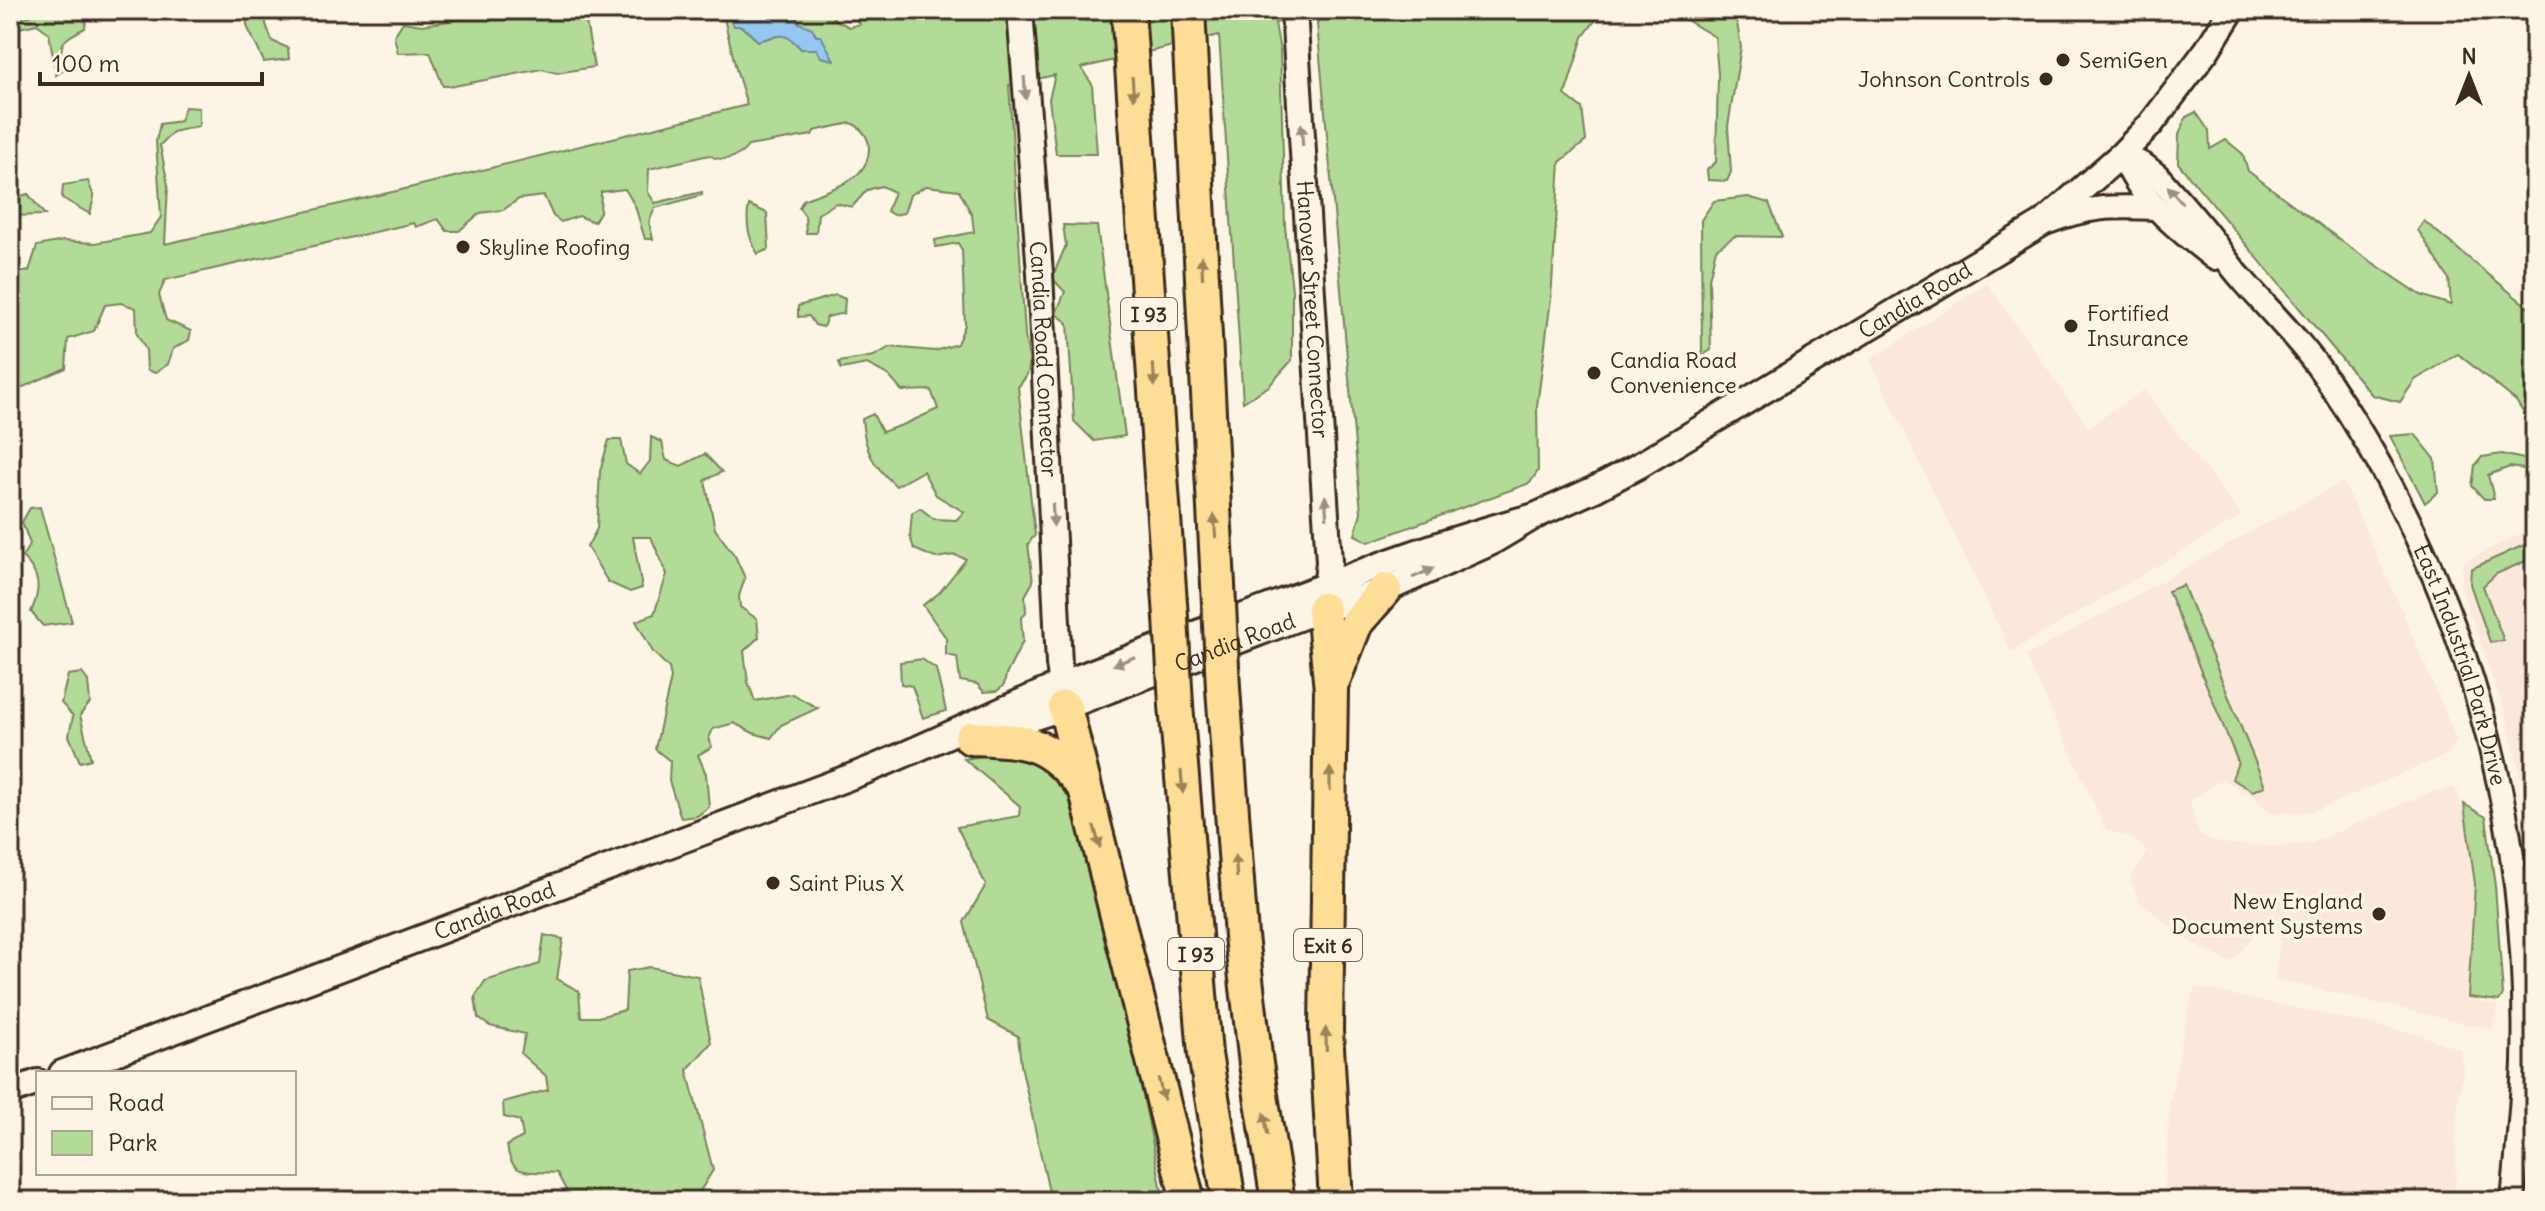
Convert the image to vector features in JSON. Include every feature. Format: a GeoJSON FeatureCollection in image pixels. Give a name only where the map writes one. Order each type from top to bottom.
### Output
{"type":"FeatureCollection","features":[{"type":"Feature","properties":{"kind":"highway","name":"I 93"},"geometry":{"type":"LineString","coordinates":[[1128,10],[1176,705],[1205,1054],[1229,1201]]}},
{"type":"Feature","properties":{"kind":"highway","name":"I 93"},"geometry":{"type":"LineString","coordinates":[[1188,10],[1223,688],[1241,936],[1256,1064],[1278,1201]]}},
{"type":"Feature","properties":{"kind":"highway"},"geometry":{"type":"LineString","coordinates":[[1331,690],[1356,623],[1385,590]]}},
{"type":"Feature","properties":{"kind":"highway"},"geometry":{"type":"LineString","coordinates":[[1326,597],[1331,690]]}},
{"type":"Feature","properties":{"kind":"highway","name":"Exit 6"},"geometry":{"type":"LineString","coordinates":[[1331,690],[1326,1030],[1336,1201]]}},
{"type":"Feature","properties":{"kind":"highway"},"geometry":{"type":"LineString","coordinates":[[1064,696],[1083,786],[1188,1201]]}},
{"type":"Feature","properties":{"kind":"highway"},"geometry":{"type":"LineString","coordinates":[[971,738],[1007,740],[1039,747],[1058,758],[1083,786]]}},
{"type":"Feature","properties":{"kind":"main road","name":"Candia Road Connector"},"geometry":{"type":"LineString","coordinates":[[1020,10],[1041,288],[1059,664],[1064,696]]}},
{"type":"Feature","properties":{"kind":"main road","name":"Hanover Street Connector"},"geometry":{"type":"LineString","coordinates":[[1294,10],[1329,562],[1326,597]]}},
{"type":"Feature","properties":{"kind":"main road","name":"Candia Road"},"geometry":{"type":"LineString","coordinates":[[1326,597],[1385,590],[1490,543],[1535,516],[1597,488],[2043,223],[2122,154],[2151,124],[2180,88],[2232,10]]}},
{"type":"Feature","properties":{"kind":"main road","name":"Candia Road"},"geometry":{"type":"LineString","coordinates":[[927,747],[971,738],[1064,696],[1326,597],[1485,529],[1535,516]]}},
{"type":"Feature","properties":{"kind":"main road","name":"Candia Road"},"geometry":{"type":"LineString","coordinates":[[67,1071],[927,747],[969,725],[1064,696]]}},
{"type":"Feature","properties":{"kind":"main road"},"geometry":{"type":"LineString","coordinates":[[10,1092],[36,1083]]}},
{"type":"Feature","properties":{"kind":"street","name":"East Industrial Park Drive"},"geometry":{"type":"LineString","coordinates":[[2122,154],[2130,176],[2156,208],[2240,278]]}},
{"type":"Feature","properties":{"kind":"street","name":"East Industrial Park Drive"},"geometry":{"type":"LineString","coordinates":[[2122,154],[2158,176],[2328,381],[2393,490],[2450,614],[2480,702],[2503,798],[2519,919],[2524,1063],[2513,1201]]}},
{"type":"Feature","properties":{"kind":"street"},"geometry":{"type":"LineString","coordinates":[[2043,223],[2079,210],[2121,206],[2156,208]]}},
{"type":"Feature","properties":{"kind":"shaded area"},"geometry":{"type":"Polygon","coordinates":[[[1987,283],[2088,427],[2144,390],[2242,516],[2011,652],[1870,360],[1987,283]]]}},
{"type":"Feature","properties":{"kind":"shaded area"},"geometry":{"type":"Polygon","coordinates":[[[2343,481],[2457,741],[2446,755],[2312,812],[2271,814],[2251,794],[2222,780],[2190,801],[2199,834],[2219,843],[2273,846],[2311,843],[2430,792],[2454,787],[2465,810],[2474,890],[2466,998],[2499,1006],[2493,1030],[2275,979],[2281,932],[2263,924],[2232,963],[2193,944],[2139,901],[2130,878],[2148,852],[2134,839],[2106,830],[2026,656],[2343,481]]]}},
{"type":"Feature","properties":{"kind":"shaded area"},"geometry":{"type":"Polygon","coordinates":[[[2535,527],[2535,864],[2523,789],[2506,717],[2461,587],[2463,562],[2535,527]]]}},
{"type":"Feature","properties":{"kind":"shaded area"},"geometry":{"type":"Polygon","coordinates":[[[2196,987],[2418,1034],[2460,1049],[2463,1070],[2457,1111],[2455,1201],[2164,1201],[2170,1101],[2189,1005],[2196,987]]]}},
{"type":"Feature","properties":{"kind":"green space"},"geometry":{"type":"Polygon","coordinates":[[[37,10],[87,12],[85,28],[70,36],[61,48],[64,70],[56,75],[49,33],[37,24],[10,30],[10,18],[30,16],[37,10]]]}},
{"type":"Feature","properties":{"kind":"green space"},"geometry":{"type":"Polygon","coordinates":[[[246,10],[266,10],[266,24],[272,41],[288,48],[289,59],[264,62],[247,26],[246,10]]]}},
{"type":"Feature","properties":{"kind":"green space"},"geometry":{"type":"Polygon","coordinates":[[[475,10],[512,15],[535,10],[584,10],[594,67],[557,73],[542,69],[443,86],[430,52],[398,53],[394,36],[403,22],[422,25],[476,17],[475,10]]]}},
{"type":"Feature","properties":{"kind":"green space"},"geometry":{"type":"Polygon","coordinates":[[[722,10],[758,41],[782,36],[791,39],[801,49],[816,36],[812,28],[799,23],[790,10],[830,10],[834,19],[849,27],[860,24],[849,10],[1008,10],[1010,40],[1035,34],[1034,10],[1088,10],[1086,21],[1132,10],[1603,10],[1583,37],[1565,95],[1582,108],[1586,141],[1560,162],[1551,299],[1537,406],[1538,471],[1530,483],[1369,542],[1355,535],[1361,512],[1317,23],[1322,13],[1275,23],[1280,51],[1285,226],[1292,290],[1292,360],[1269,386],[1243,402],[1219,35],[1081,68],[1092,84],[1097,154],[1056,154],[1049,99],[1055,75],[1009,85],[1029,362],[1024,380],[1018,387],[1035,535],[1028,544],[1033,582],[1025,596],[1026,612],[1021,619],[1023,641],[1004,685],[997,691],[984,692],[977,684],[960,681],[957,657],[946,655],[946,638],[923,605],[939,593],[966,559],[955,555],[935,558],[914,549],[910,536],[912,513],[920,508],[934,519],[956,520],[964,512],[936,495],[923,471],[896,486],[875,464],[865,440],[862,419],[873,414],[882,432],[938,409],[931,390],[902,391],[888,375],[867,364],[841,369],[839,362],[874,356],[890,347],[935,351],[957,344],[965,325],[962,250],[958,243],[936,247],[935,240],[974,232],[972,215],[959,190],[926,186],[910,195],[904,213],[893,215],[887,211],[894,192],[882,186],[867,190],[852,207],[836,203],[818,214],[816,233],[806,233],[805,216],[799,208],[803,200],[846,183],[867,160],[868,140],[851,123],[814,131],[812,135],[748,146],[730,158],[719,159],[709,155],[649,169],[648,192],[655,203],[702,192],[702,195],[655,208],[649,222],[653,239],[645,239],[635,206],[625,189],[601,192],[600,212],[594,222],[579,216],[561,222],[553,216],[544,196],[519,199],[503,210],[480,213],[459,231],[447,231],[438,219],[416,227],[414,223],[165,280],[159,295],[166,320],[191,331],[189,340],[173,349],[168,364],[155,373],[147,370],[146,350],[137,334],[136,308],[121,303],[105,305],[94,331],[68,339],[66,368],[14,391],[17,404],[10,408],[10,274],[29,271],[37,246],[63,241],[95,243],[150,233],[161,217],[156,141],[160,124],[180,121],[185,107],[199,108],[199,126],[173,132],[160,145],[168,185],[165,244],[747,105],[722,10]]]}},
{"type":"Feature","properties":{"kind":"green space"},"geometry":{"type":"Polygon","coordinates":[[[1660,10],[1738,10],[1741,47],[1728,126],[1731,172],[1727,181],[1708,180],[1707,170],[1716,162],[1718,75],[1715,37],[1683,18],[1660,10]]]}},
{"type":"Feature","properties":{"kind":"green space"},"geometry":{"type":"Polygon","coordinates":[[[2196,112],[2209,131],[2210,149],[2226,140],[2243,154],[2248,171],[2351,248],[2421,295],[2451,305],[2449,279],[2418,230],[2424,221],[2535,313],[2535,425],[2516,401],[2458,354],[2415,380],[2400,402],[2372,395],[2178,163],[2179,135],[2186,117],[2196,112]]]}},
{"type":"Feature","properties":{"kind":"green space"},"geometry":{"type":"Polygon","coordinates":[[[88,181],[94,197],[90,214],[62,198],[63,185],[88,181]]]}},
{"type":"Feature","properties":{"kind":"green space"},"geometry":{"type":"Polygon","coordinates":[[[28,194],[45,215],[10,216],[10,199],[28,194]]]}},
{"type":"Feature","properties":{"kind":"green space"},"geometry":{"type":"Polygon","coordinates":[[[1748,197],[1769,203],[1782,237],[1735,236],[1716,249],[1709,279],[1711,350],[1702,356],[1701,220],[1714,201],[1748,197]]]}},
{"type":"Feature","properties":{"kind":"green space"},"geometry":{"type":"Polygon","coordinates":[[[749,205],[767,213],[769,249],[758,254],[749,231],[749,205]]]}},
{"type":"Feature","properties":{"kind":"green space"},"geometry":{"type":"Polygon","coordinates":[[[1063,225],[1097,226],[1125,436],[1094,441],[1074,421],[1068,323],[1056,314],[1065,292],[1052,278],[1066,245],[1063,225]]]}},
{"type":"Feature","properties":{"kind":"green space"},"geometry":{"type":"Polygon","coordinates":[[[836,295],[845,299],[844,313],[827,317],[823,327],[815,325],[809,316],[798,317],[798,306],[836,295]]]}},
{"type":"Feature","properties":{"kind":"green space"},"geometry":{"type":"Polygon","coordinates":[[[2415,434],[2435,459],[2438,492],[2425,503],[2390,436],[2415,434]]]}},
{"type":"Feature","properties":{"kind":"green space"},"geometry":{"type":"Polygon","coordinates":[[[651,437],[662,442],[666,460],[681,466],[705,454],[722,472],[705,480],[715,529],[735,556],[745,578],[739,596],[740,607],[757,619],[759,637],[744,651],[748,682],[755,701],[792,694],[818,708],[781,725],[771,738],[734,723],[713,729],[709,738],[712,747],[698,755],[706,774],[709,807],[697,816],[681,818],[669,781],[670,761],[655,749],[671,678],[669,668],[653,652],[636,621],[654,614],[667,574],[651,537],[633,537],[642,588],[630,592],[608,582],[587,547],[597,529],[600,471],[609,440],[621,440],[626,464],[640,474],[650,461],[651,437]]]}},
{"type":"Feature","properties":{"kind":"green space"},"geometry":{"type":"Polygon","coordinates":[[[2502,454],[2528,460],[2530,470],[2510,467],[2488,475],[2494,499],[2484,499],[2472,486],[2475,466],[2482,457],[2502,454]]]}},
{"type":"Feature","properties":{"kind":"green space"},"geometry":{"type":"Polygon","coordinates":[[[40,507],[72,622],[43,626],[31,612],[38,589],[33,570],[22,557],[30,544],[22,522],[30,508],[40,507]]]}},
{"type":"Feature","properties":{"kind":"green space"},"geometry":{"type":"Polygon","coordinates":[[[2535,540],[2535,557],[2496,574],[2483,586],[2504,641],[2490,642],[2470,584],[2471,569],[2535,540]]]}},
{"type":"Feature","properties":{"kind":"green space"},"geometry":{"type":"Polygon","coordinates":[[[2183,585],[2265,786],[2253,791],[2232,779],[2238,762],[2168,591],[2183,585]]]}},
{"type":"Feature","properties":{"kind":"green space"},"geometry":{"type":"Polygon","coordinates":[[[922,659],[936,669],[946,711],[923,718],[912,686],[901,684],[900,662],[922,659]]]}},
{"type":"Feature","properties":{"kind":"green space"},"geometry":{"type":"Polygon","coordinates":[[[82,673],[88,681],[90,703],[80,715],[91,759],[80,762],[69,736],[73,716],[61,703],[68,675],[82,673]]]}},
{"type":"Feature","properties":{"kind":"green space"},"geometry":{"type":"Polygon","coordinates":[[[1001,753],[1037,757],[1074,797],[1122,988],[1164,1201],[1051,1201],[1021,1065],[1018,1036],[988,1020],[964,922],[986,885],[957,827],[1019,816],[1020,806],[964,759],[1001,753]]]}},
{"type":"Feature","properties":{"kind":"green space"},"geometry":{"type":"Polygon","coordinates":[[[2464,804],[2486,817],[2503,995],[2499,1001],[2468,997],[2475,884],[2464,804]]]}},
{"type":"Feature","properties":{"kind":"green space"},"geometry":{"type":"Polygon","coordinates":[[[544,935],[563,939],[557,979],[579,991],[581,1017],[598,1017],[625,1010],[627,971],[650,967],[698,976],[711,1043],[687,1070],[713,1170],[694,1201],[562,1201],[567,1192],[557,1173],[522,1171],[512,1163],[507,1145],[523,1137],[520,1121],[504,1117],[503,1102],[548,1090],[546,1076],[521,1054],[525,1034],[490,1026],[478,1018],[475,997],[485,981],[540,964],[544,935]]]}},
{"type":"Feature","properties":{"kind":"water"},"geometry":{"type":"Polygon","coordinates":[[[724,10],[790,10],[799,23],[812,28],[816,36],[821,36],[834,60],[821,57],[816,49],[801,49],[786,37],[758,41],[742,26],[734,26],[724,10]]]}},
{"type":"Feature","properties":{"kind":"place","name":"SemiGen"},"geometry":{"type":"Point","coordinates":[2063,60]}},
{"type":"Feature","properties":{"kind":"place","name":"Johnson Controls"},"geometry":{"type":"Point","coordinates":[2046,79]}},
{"type":"Feature","properties":{"kind":"place","name":"Skyline Roofing"},"geometry":{"type":"Point","coordinates":[463,247]}},
{"type":"Feature","properties":{"kind":"place","name":"Fortified Insurance"},"geometry":{"type":"Point","coordinates":[2071,326]}},
{"type":"Feature","properties":{"kind":"place","name":"Candia Road Convenience"},"geometry":{"type":"Point","coordinates":[1594,373]}},
{"type":"Feature","properties":{"kind":"place","name":"Saint Pius X"},"geometry":{"type":"Point","coordinates":[773,883]}},
{"type":"Feature","properties":{"kind":"place","name":"New England Document Systems"},"geometry":{"type":"Point","coordinates":[2379,914]}}]}
